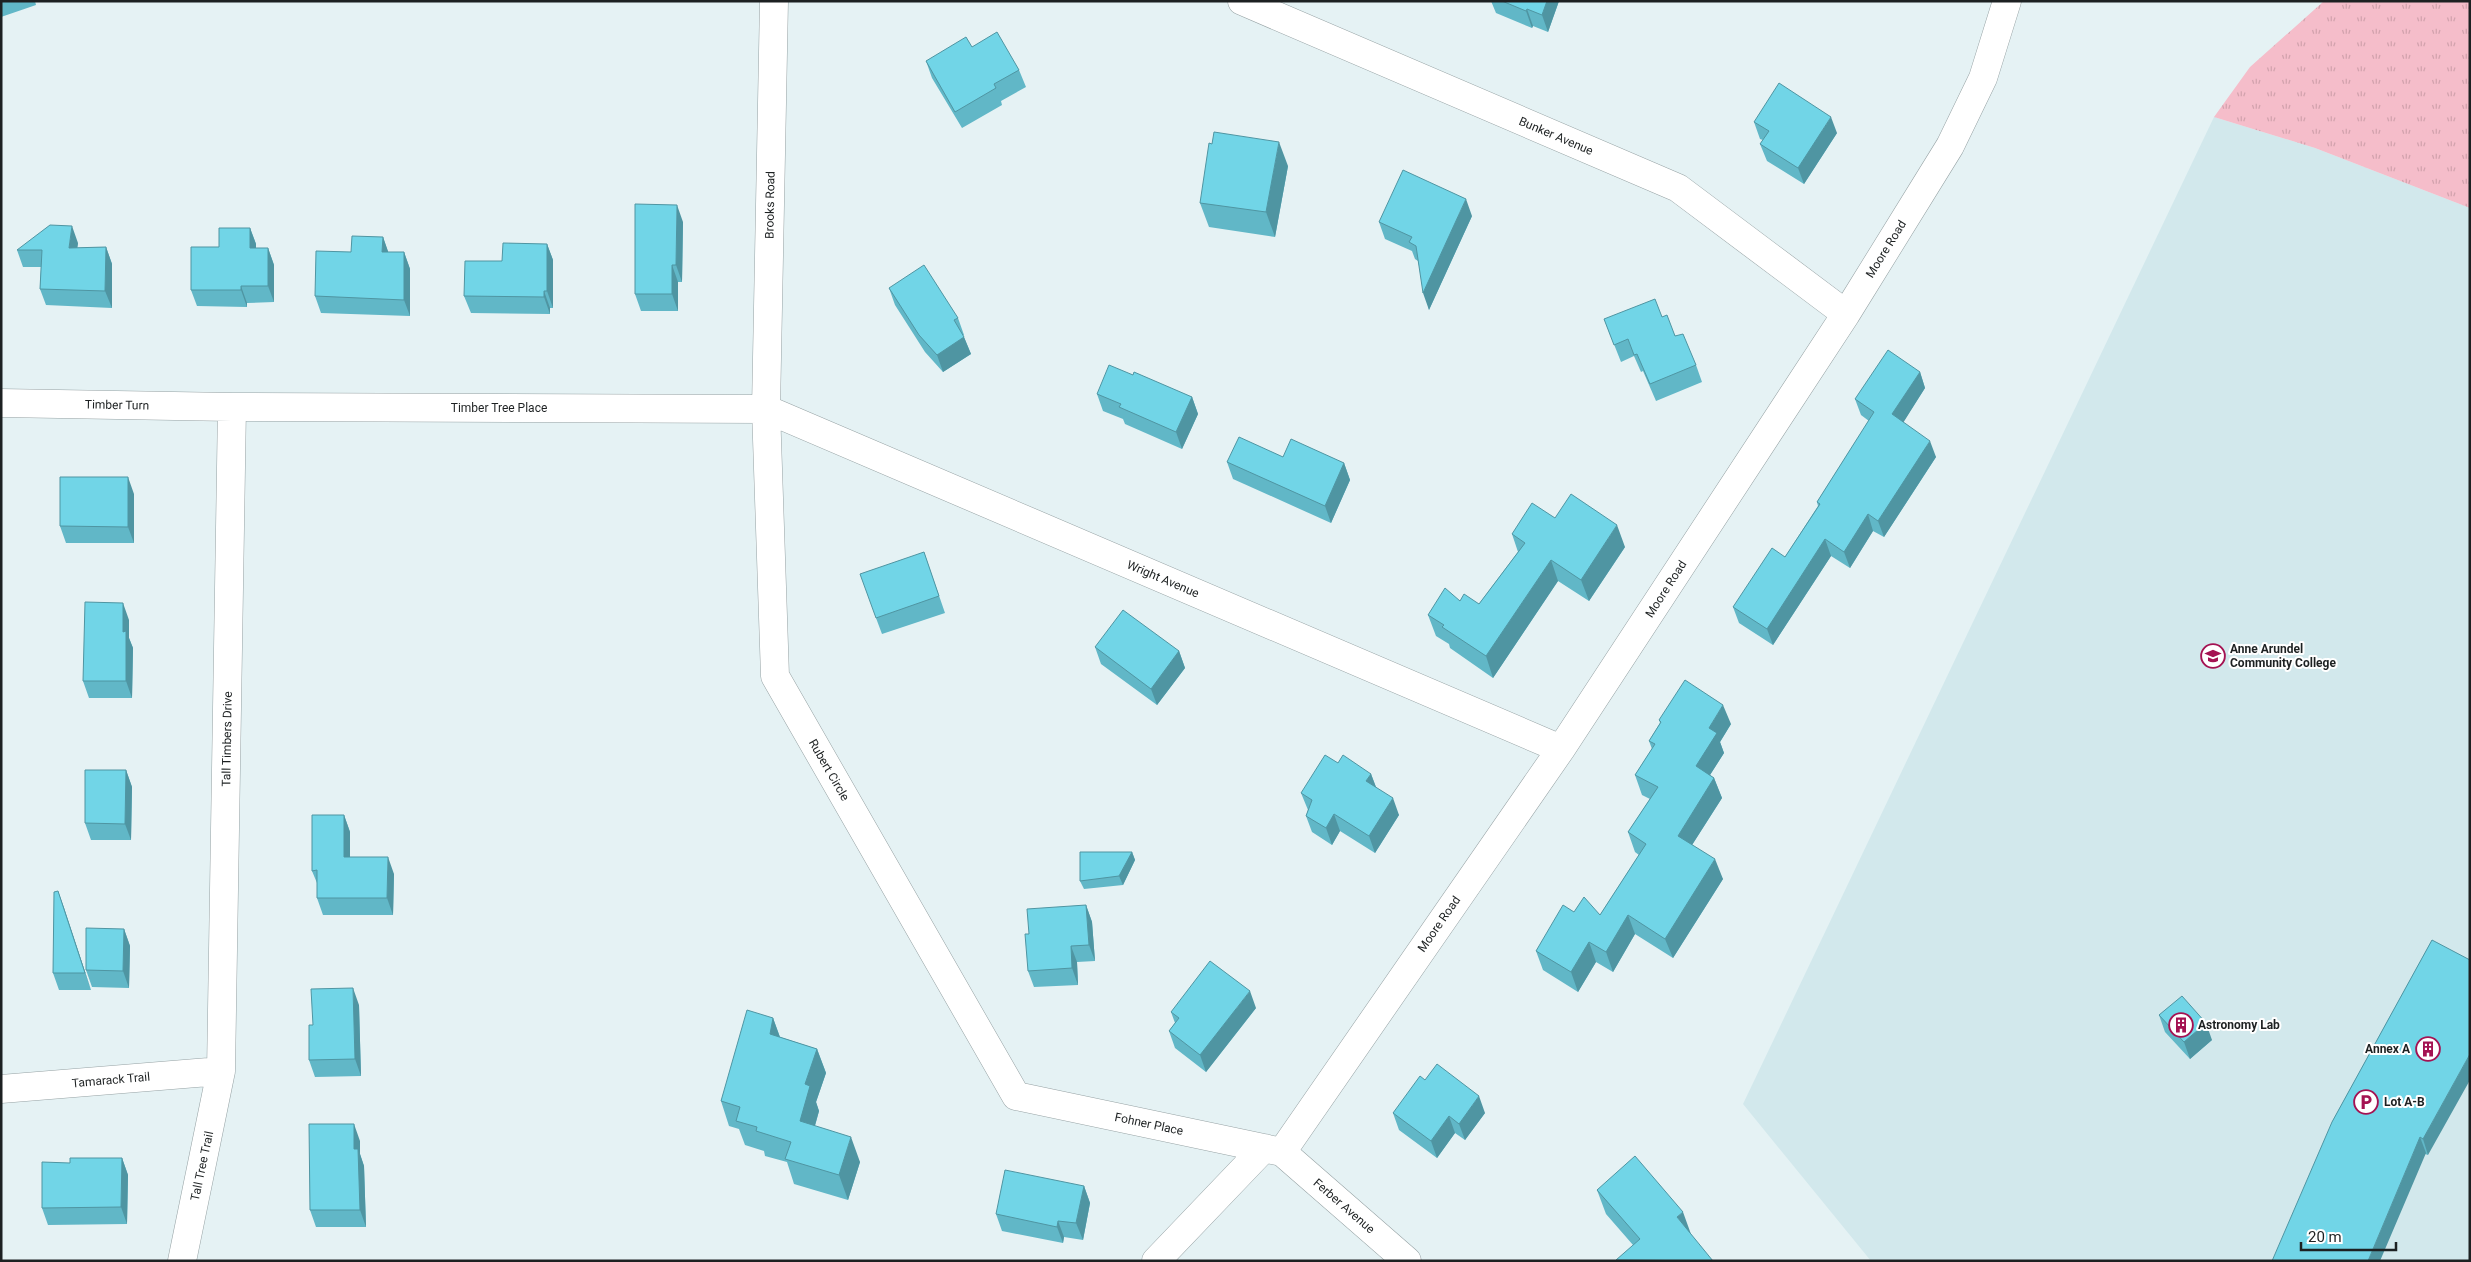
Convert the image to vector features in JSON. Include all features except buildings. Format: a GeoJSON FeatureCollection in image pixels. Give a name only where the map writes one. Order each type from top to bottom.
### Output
{"type":"FeatureCollection","features":[{"type":"Feature","properties":{"kind":"street","name":"Brooks Road"},"geometry":{"type":"LineString","coordinates":[[766,409],[774,1]]}},
{"type":"Feature","properties":{"kind":"street","name":"Bunker Avenue"},"geometry":{"type":"LineString","coordinates":[[1242,1],[1678,188],[1846,314]]}},
{"type":"Feature","properties":{"kind":"street","name":"Moore Road"},"geometry":{"type":"LineString","coordinates":[[1156,1261],[1273,1150],[1560,749],[1846,314],[1950,146],[1983,78],[2007,1]]}},
{"type":"Feature","properties":{"kind":"street","name":"Timber Turn"},"geometry":{"type":"LineString","coordinates":[[1,402],[232,407]]}},
{"type":"Feature","properties":{"kind":"street","name":"Timber Tree Place"},"geometry":{"type":"LineString","coordinates":[[232,407],[766,409]]}},
{"type":"Feature","properties":{"kind":"street","name":"Tall Timbers Drive"},"geometry":{"type":"LineString","coordinates":[[222,1071],[232,407]]}},
{"type":"Feature","properties":{"kind":"street","name":"Wright Avenue"},"geometry":{"type":"LineString","coordinates":[[766,409],[1560,749]]}},
{"type":"Feature","properties":{"kind":"street","name":"Rubert Circle"},"geometry":{"type":"LineString","coordinates":[[766,409],[775,676],[1016,1096]]}},
{"type":"Feature","properties":{"kind":"street","name":"Tamarack Trail"},"geometry":{"type":"LineString","coordinates":[[1,1090],[222,1071]]}},
{"type":"Feature","properties":{"kind":"street","name":"Tall Tree Trail"},"geometry":{"type":"LineString","coordinates":[[182,1261],[222,1071]]}},
{"type":"Feature","properties":{"kind":"street","name":"Fohner Place"},"geometry":{"type":"LineString","coordinates":[[1016,1096],[1273,1150]]}},
{"type":"Feature","properties":{"kind":"street","name":"Ferber Avenue"},"geometry":{"type":"LineString","coordinates":[[1273,1150],[1407,1261]]}},
{"type":"Feature","properties":{"kind":"shaded area","name":"Anne Arundel Community College"},"geometry":{"type":"Polygon","coordinates":[[[2214,117],[2315,148],[2470,208],[2470,1261],[1871,1261],[1743,1104],[2214,117]]]}},
{"type":"Feature","properties":{"kind":"green space"},"geometry":{"type":"Polygon","coordinates":[[[2324,1],[2470,1],[2470,208],[2315,148],[2214,117],[2250,67],[2324,1]]]}},
{"type":"Feature","properties":{"kind":"place","name":"Anne Arundel Community College"},"geometry":{"type":"Point","coordinates":[2213,656]}},
{"type":"Feature","properties":{"kind":"place","name":"Astronomy Lab"},"geometry":{"type":"Point","coordinates":[2181,1025]}},
{"type":"Feature","properties":{"kind":"place","name":"Annex A"},"geometry":{"type":"Point","coordinates":[2428,1049]}},
{"type":"Feature","properties":{"kind":"place","name":"Lot A-B"},"geometry":{"type":"Point","coordinates":[2366,1102]}}]}
